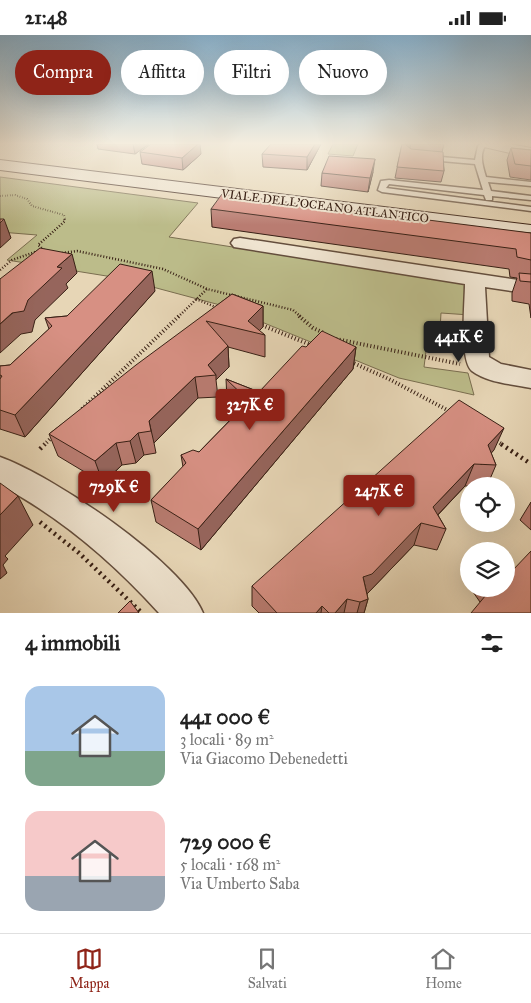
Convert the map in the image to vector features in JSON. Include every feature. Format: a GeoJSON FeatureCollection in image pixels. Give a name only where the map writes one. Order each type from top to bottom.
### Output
{"type":"FeatureCollection","features":[{"type":"Feature","properties":{"kind":"main road","name":"VIALE DELL'OCEANO ATLANTICO"},"geometry":{"type":"LineString","coordinates":[[48,171],[531,231]]}},
{"type":"Feature","properties":{"kind":"main road","name":"VIALE DELL'OCEANO ATLANTICO"},"geometry":{"type":"LineString","coordinates":[[99,171],[531,223]]}},
{"type":"Feature","properties":{"kind":"street"},"geometry":{"type":"LineString","coordinates":[[240,243],[531,288]]}},
{"type":"Feature","properties":{"kind":"street"},"geometry":{"type":"LineString","coordinates":[[475,280],[477,357],[480,364],[484,368],[531,379]]}},
{"type":"Feature","properties":{"kind":"street"},"geometry":{"type":"LineString","coordinates":[[0,470],[49,497],[92,527],[134,562],[184,613]]}},
{"type":"Feature","properties":{"kind":"lane"},"geometry":{"type":"LineString","coordinates":[[481,171],[491,205]]}},
{"type":"Feature","properties":{"kind":"lane"},"geometry":{"type":"LineString","coordinates":[[483,179],[531,184]]}},
{"type":"Feature","properties":{"kind":"lane"},"geometry":{"type":"LineString","coordinates":[[531,198],[386,182],[382,190],[531,209]]}},
{"type":"Feature","properties":{"kind":"path"},"geometry":{"type":"LineString","coordinates":[[0,196],[15,195],[27,199],[32,206],[64,215],[65,221],[38,245],[50,252]]}},
{"type":"Feature","properties":{"kind":"path"},"geometry":{"type":"LineString","coordinates":[[0,270],[12,260],[43,249]]}},
{"type":"Feature","properties":{"kind":"path"},"geometry":{"type":"LineString","coordinates":[[59,253],[77,251],[163,269],[207,289],[293,310],[313,328],[336,339],[368,347],[484,368]]}},
{"type":"Feature","properties":{"kind":"path"},"geometry":{"type":"LineString","coordinates":[[75,415],[207,289]]}},
{"type":"Feature","properties":{"kind":"path"},"geometry":{"type":"LineString","coordinates":[[196,299],[224,310]]}},
{"type":"Feature","properties":{"kind":"path"},"geometry":{"type":"LineString","coordinates":[[252,321],[315,347]]}},
{"type":"Feature","properties":{"kind":"path"},"geometry":{"type":"LineString","coordinates":[[342,358],[389,379],[455,415]]}},
{"type":"Feature","properties":{"kind":"path"},"geometry":{"type":"LineString","coordinates":[[40,449],[61,428]]}},
{"type":"Feature","properties":{"kind":"path"},"geometry":{"type":"LineString","coordinates":[[487,433],[531,464]]}},
{"type":"Feature","properties":{"kind":"path"},"geometry":{"type":"LineString","coordinates":[[35,518],[80,553],[142,613]]}},
{"type":"Feature","properties":{"kind":"green space"},"geometry":{"type":"Polygon","coordinates":[[[0,177],[198,203],[169,237],[468,284],[470,315],[441,313],[439,347],[426,351],[424,367],[468,373],[474,395],[399,378],[220,305],[119,278],[7,260],[37,235],[0,232],[0,177]]]}},
{"type":"Feature","properties":{"kind":"building"},"geometry":{"type":"Polygon","coordinates":[[[323,171],[372,171],[370,178],[322,173],[323,171]]]}},
{"type":"Feature","properties":{"kind":"building"},"geometry":{"type":"Polygon","coordinates":[[[222,194],[531,233],[531,260],[517,257],[516,249],[211,209],[222,194]]]}},
{"type":"Feature","properties":{"kind":"building"},"geometry":{"type":"Polygon","coordinates":[[[40,248],[72,254],[57,267],[62,268],[28,300],[24,311],[12,313],[0,324],[0,279],[40,248]]]}},
{"type":"Feature","properties":{"kind":"building"},"geometry":{"type":"Polygon","coordinates":[[[120,264],[152,271],[15,415],[0,410],[0,379],[2,376],[0,375],[0,366],[10,365],[52,326],[45,318],[67,316],[120,264]]]}},
{"type":"Feature","properties":{"kind":"building"},"geometry":{"type":"Polygon","coordinates":[[[519,273],[531,274],[531,282],[520,281],[519,273]]]}},
{"type":"Feature","properties":{"kind":"building"},"geometry":{"type":"Polygon","coordinates":[[[232,294],[263,306],[248,321],[265,335],[206,321],[228,346],[208,365],[216,375],[195,377],[149,421],[151,431],[138,433],[130,441],[116,443],[95,461],[49,434],[136,365],[232,294]]]}},
{"type":"Feature","properties":{"kind":"building"},"geometry":{"type":"Polygon","coordinates":[[[322,331],[356,347],[198,529],[151,500],[186,463],[181,455],[193,450],[199,452],[249,401],[226,379],[259,392],[302,346],[306,347],[322,331]]]}},
{"type":"Feature","properties":{"kind":"building"},"geometry":{"type":"Polygon","coordinates":[[[459,400],[504,428],[488,445],[496,465],[474,464],[433,507],[446,529],[421,523],[372,574],[363,577],[368,599],[360,602],[347,599],[335,613],[329,613],[322,606],[316,613],[277,613],[252,586],[459,400]]]}},
{"type":"Feature","properties":{"kind":"building"},"geometry":{"type":"Polygon","coordinates":[[[0,483],[18,496],[0,515],[0,483]]]}},
{"type":"Feature","properties":{"kind":"building"},"geometry":{"type":"Polygon","coordinates":[[[531,551],[531,613],[471,613],[484,597],[515,597],[515,568],[531,551]]]}},
{"type":"Feature","properties":{"kind":"building"},"geometry":{"type":"Polygon","coordinates":[[[130,601],[139,613],[118,613],[130,601]]]}}]}
